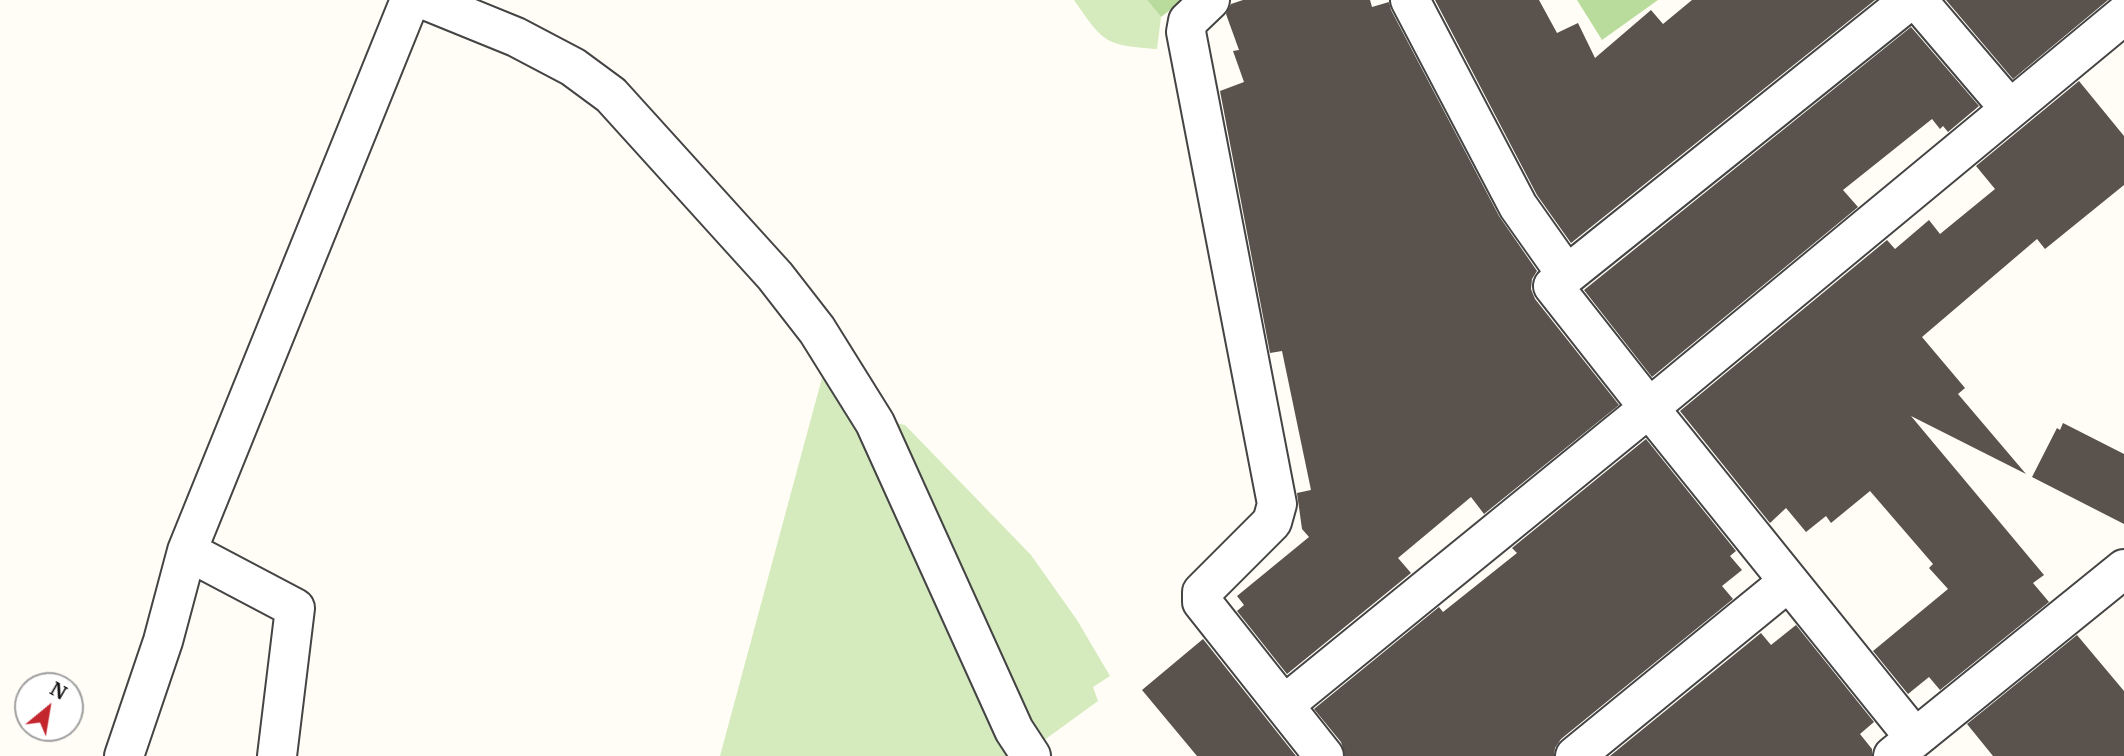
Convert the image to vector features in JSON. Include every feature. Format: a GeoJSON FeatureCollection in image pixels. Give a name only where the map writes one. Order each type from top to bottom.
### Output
{"type":"FeatureCollection","features":[{"type":"Feature","properties":{"kind":"street"},"geometry":{"type":"LineString","coordinates":[[124,756],[163,641],[187,551],[410,0]]}},
{"type":"Feature","properties":{"kind":"street"},"geometry":{"type":"LineString","coordinates":[[425,0],[516,37],[573,67],[611,95],[775,276],[817,330],[875,423],[1014,730],[1031,756]]}},
{"type":"Feature","properties":{"kind":"street"},"geometry":{"type":"LineString","coordinates":[[1210,0],[1188,21],[1186,32],[1278,504],[1272,522],[1202,592],[1202,602],[1324,756]]}},
{"type":"Feature","properties":{"kind":"street"},"geometry":{"type":"LineString","coordinates":[[1410,0],[1518,206],[1566,274]]}},
{"type":"Feature","properties":{"kind":"street"},"geometry":{"type":"LineString","coordinates":[[1910,0],[1553,286],[1788,582],[1904,747],[2124,569]]}},
{"type":"Feature","properties":{"kind":"street"},"geometry":{"type":"LineString","coordinates":[[1917,0],[2010,109]]}},
{"type":"Feature","properties":{"kind":"street"},"geometry":{"type":"LineString","coordinates":[[1284,705],[1649,408],[2124,15]]}},
{"type":"Feature","properties":{"kind":"street"},"geometry":{"type":"LineString","coordinates":[[187,551],[295,608],[277,756]]}},
{"type":"Feature","properties":{"kind":"street"},"geometry":{"type":"LineString","coordinates":[[1575,756],[1788,582]]}},
{"type":"Feature","properties":{"kind":"green space"},"geometry":{"type":"Polygon","coordinates":[[[1074,0],[1147,0],[1161,17],[1157,49],[1126,46],[1107,39],[1092,25],[1074,0]]]}},
{"type":"Feature","properties":{"kind":"green space"},"geometry":{"type":"Polygon","coordinates":[[[1147,0],[1183,0],[1161,17],[1147,0]]]}},
{"type":"Feature","properties":{"kind":"green space"},"geometry":{"type":"Polygon","coordinates":[[[1577,0],[1658,0],[1602,40],[1577,0]]]}},
{"type":"Feature","properties":{"kind":"green space"},"geometry":{"type":"Polygon","coordinates":[[[826,363],[1014,756],[720,756],[826,363]]]}},
{"type":"Feature","properties":{"kind":"green space"},"geometry":{"type":"Polygon","coordinates":[[[886,421],[905,425],[1031,555],[1077,620],[1110,676],[1093,687],[1098,701],[1036,746],[886,421]]]}},
{"type":"Feature","properties":{"kind":"building"},"geometry":{"type":"Polygon","coordinates":[[[1243,0],[1370,0],[1372,7],[1389,2],[1499,216],[1537,271],[1532,279],[1531,289],[1535,299],[1619,405],[1484,514],[1471,497],[1398,558],[1411,573],[1287,674],[1237,611],[1244,605],[1237,596],[1309,537],[1302,529],[1297,493],[1311,490],[1282,351],[1270,353],[1220,91],[1244,82],[1233,51],[1239,50],[1226,14],[1231,4],[1243,0]]]}},
{"type":"Feature","properties":{"kind":"building"},"geometry":{"type":"Polygon","coordinates":[[[1435,0],[1539,0],[1557,33],[1578,23],[1595,58],[1651,10],[1663,24],[1692,0],[1875,0],[1571,243],[1537,195],[1435,0]]]}},
{"type":"Feature","properties":{"kind":"building"},"geometry":{"type":"Polygon","coordinates":[[[1946,0],[2108,0],[2013,79],[1946,0]]]}},
{"type":"Feature","properties":{"kind":"building"},"geometry":{"type":"Polygon","coordinates":[[[1911,27],[1979,106],[1948,132],[1943,126],[1940,129],[1932,119],[1843,190],[1858,207],[1652,377],[1584,290],[1911,27]]]}},
{"type":"Feature","properties":{"kind":"building"},"geometry":{"type":"Polygon","coordinates":[[[2079,81],[2124,136],[2124,185],[2045,249],[2037,239],[1922,337],[1965,388],[1958,394],[2026,474],[1911,416],[2044,575],[2033,583],[2049,602],[1940,690],[1929,677],[1908,694],[1873,651],[1948,589],[1929,568],[1933,564],[1870,491],[1831,523],[1826,516],[1806,532],[1786,508],[1770,523],[1680,411],[1887,240],[1895,249],[1929,220],[1940,234],[1995,189],[1976,166],[2079,81]]]}},
{"type":"Feature","properties":{"kind":"building"},"geometry":{"type":"Polygon","coordinates":[[[2063,423],[2124,454],[2124,524],[2032,477],[2057,428],[2060,430],[2063,423]]]}},
{"type":"Feature","properties":{"kind":"building"},"geometry":{"type":"Polygon","coordinates":[[[1646,439],[1736,551],[1730,556],[1742,570],[1722,586],[1733,599],[1561,739],[1555,748],[1554,756],[1345,756],[1341,742],[1314,709],[1439,607],[1443,612],[1517,553],[1512,548],[1646,439]]]}},
{"type":"Feature","properties":{"kind":"building"},"geometry":{"type":"Polygon","coordinates":[[[1796,625],[1874,722],[1860,734],[1872,749],[1872,756],[1610,756],[1761,633],[1771,645],[1796,625]]]}},
{"type":"Feature","properties":{"kind":"building"},"geometry":{"type":"Polygon","coordinates":[[[2077,635],[2124,691],[2124,756],[1993,756],[1967,724],[2077,635]]]}},
{"type":"Feature","properties":{"kind":"building"},"geometry":{"type":"Polygon","coordinates":[[[1203,639],[1296,756],[1197,756],[1142,690],[1203,639]]]}}]}
